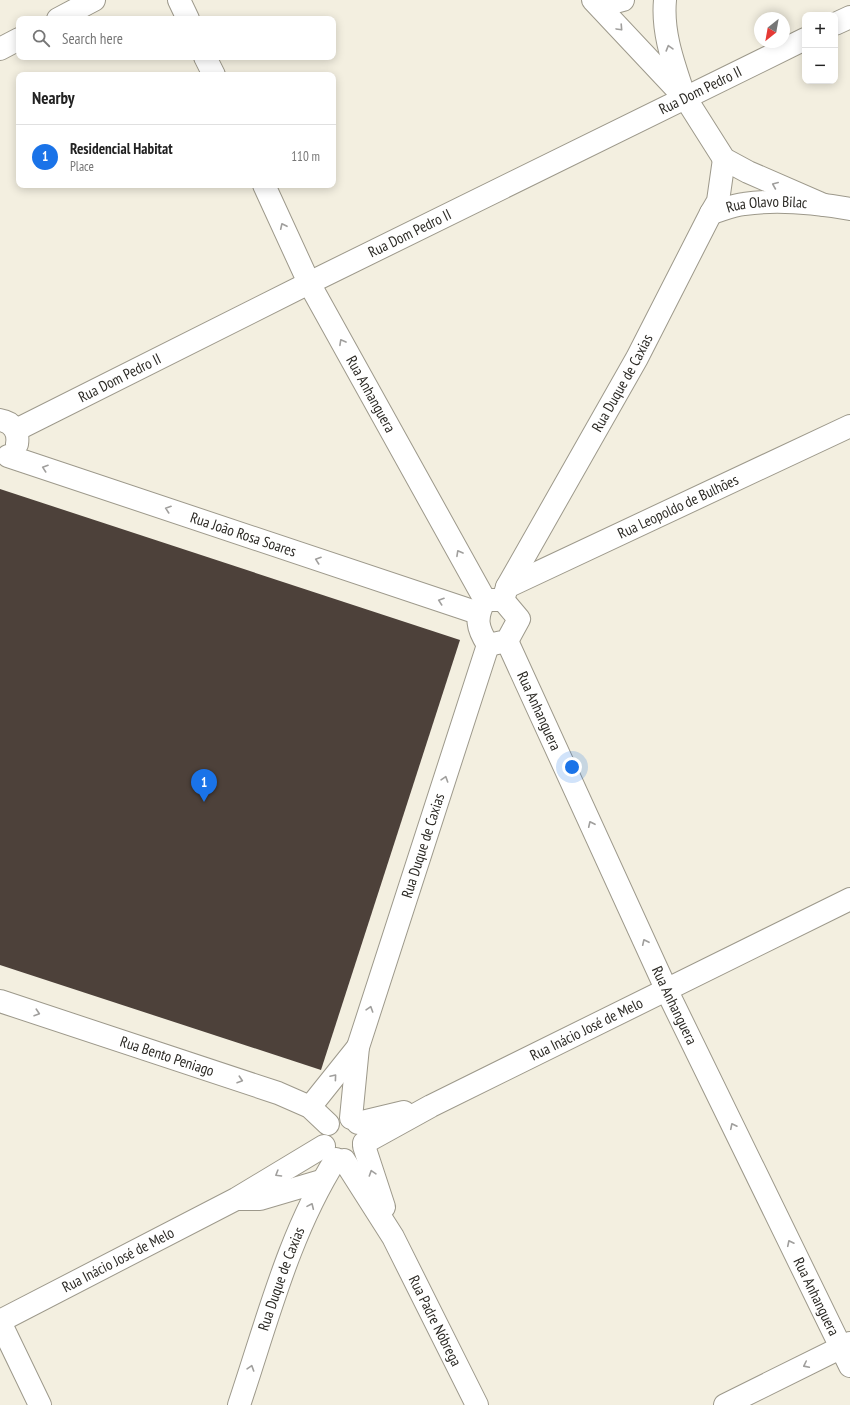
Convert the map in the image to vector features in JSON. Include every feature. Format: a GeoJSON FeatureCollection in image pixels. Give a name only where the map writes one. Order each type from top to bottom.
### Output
{"type":"FeatureCollection","features":[{"type":"Feature","properties":{"kind":"street"},"geometry":{"type":"LineString","coordinates":[[64,16],[94,0]]}},
{"type":"Feature","properties":{"kind":"street"},"geometry":{"type":"LineString","coordinates":[[179,0],[187,16]]}},
{"type":"Feature","properties":{"kind":"street"},"geometry":{"type":"LineString","coordinates":[[593,0],[686,99],[724,159]]}},
{"type":"Feature","properties":{"kind":"street"},"geometry":{"type":"LineString","coordinates":[[603,0],[612,3],[623,0]]}},
{"type":"Feature","properties":{"kind":"street"},"geometry":{"type":"LineString","coordinates":[[665,0],[665,24],[668,44],[686,99]]}},
{"type":"Feature","properties":{"kind":"street"},"geometry":{"type":"LineString","coordinates":[[838,23],[850,17]]}},
{"type":"Feature","properties":{"kind":"street"},"geometry":{"type":"LineString","coordinates":[[0,49],[16,41]]}},
{"type":"Feature","properties":{"kind":"street","name":"Rua Dom Pedro II"},"geometry":{"type":"LineString","coordinates":[[8,425],[309,283],[686,99],[802,41]]}},
{"type":"Feature","properties":{"kind":"street"},"geometry":{"type":"LineString","coordinates":[[206,60],[212,72]]}},
{"type":"Feature","properties":{"kind":"street","name":"Rua Olavo Bilac"},"geometry":{"type":"LineString","coordinates":[[724,159],[748,172],[824,205]]}},
{"type":"Feature","properties":{"kind":"street","name":"Rua Duque de Caxias"},"geometry":{"type":"LineString","coordinates":[[310,1107],[358,1046],[497,643],[519,620],[493,600],[637,358],[718,200],[724,159]]}},
{"type":"Feature","properties":{"kind":"street","name":"Rua Anhanguera"},"geometry":{"type":"LineString","coordinates":[[265,188],[309,283],[493,600],[480,633],[497,643],[667,991],[847,1352]]}},
{"type":"Feature","properties":{"kind":"street","name":"Rua Olavo Bilac"},"geometry":{"type":"LineString","coordinates":[[711,213],[743,204],[769,202],[824,205],[850,209]]}},
{"type":"Feature","properties":{"kind":"street"},"geometry":{"type":"LineString","coordinates":[[4,456],[14,451],[18,437],[8,425]]}},
{"type":"Feature","properties":{"kind":"street","name":"Rua Leopoldo de Bulhões"},"geometry":{"type":"LineString","coordinates":[[493,600],[850,426]]}},
{"type":"Feature","properties":{"kind":"street","name":"Rua João Rosa Soares"},"geometry":{"type":"LineString","coordinates":[[4,456],[493,600]]}},
{"type":"Feature","properties":{"kind":"street","name":"Rua Inácio José de Melo"},"geometry":{"type":"LineString","coordinates":[[359,1133],[431,1106],[667,991],[850,899]]}},
{"type":"Feature","properties":{"kind":"street","name":"Rua Bento Peniago"},"geometry":{"type":"LineString","coordinates":[[0,1001],[278,1093],[310,1107],[328,1124]]}},
{"type":"Feature","properties":{"kind":"street","name":"Rua Duque de Caxias"},"geometry":{"type":"LineString","coordinates":[[358,1046],[359,1133]]}},
{"type":"Feature","properties":{"kind":"street"},"geometry":{"type":"LineString","coordinates":[[342,1117],[359,1133],[352,1158],[335,1155],[322,1139],[323,1131],[328,1124],[334,1119],[342,1117]]}},
{"type":"Feature","properties":{"kind":"street","name":"Rua Padre Nóbrega"},"geometry":{"type":"LineString","coordinates":[[359,1133],[393,1237],[477,1405]]}},
{"type":"Feature","properties":{"kind":"street","name":"Rua Duque de Caxias"},"geometry":{"type":"LineString","coordinates":[[239,1405],[289,1254],[335,1155]]}},
{"type":"Feature","properties":{"kind":"street","name":"Rua Inácio José de Melo"},"geometry":{"type":"LineString","coordinates":[[0,1322],[236,1199],[335,1155]]}},
{"type":"Feature","properties":{"kind":"street","name":"Rua Padre Nóbrega"},"geometry":{"type":"LineString","coordinates":[[335,1155],[393,1237]]}},
{"type":"Feature","properties":{"kind":"street","name":"Rua Inácio José de Melo"},"geometry":{"type":"LineString","coordinates":[[236,1199],[260,1199],[322,1181]]}},
{"type":"Feature","properties":{"kind":"street"},"geometry":{"type":"LineString","coordinates":[[0,1322],[40,1405]]}},
{"type":"Feature","properties":{"kind":"street"},"geometry":{"type":"LineString","coordinates":[[725,1405],[847,1352]]}},
{"type":"Feature","properties":{"kind":"building"},"geometry":{"type":"Polygon","coordinates":[[[0,489],[460,640],[321,1070],[0,965],[0,489]]]}},
{"type":"Feature","properties":{"kind":"place","name":"Residencial Habitat"},"geometry":{"type":"Point","coordinates":[204,802]}}]}
